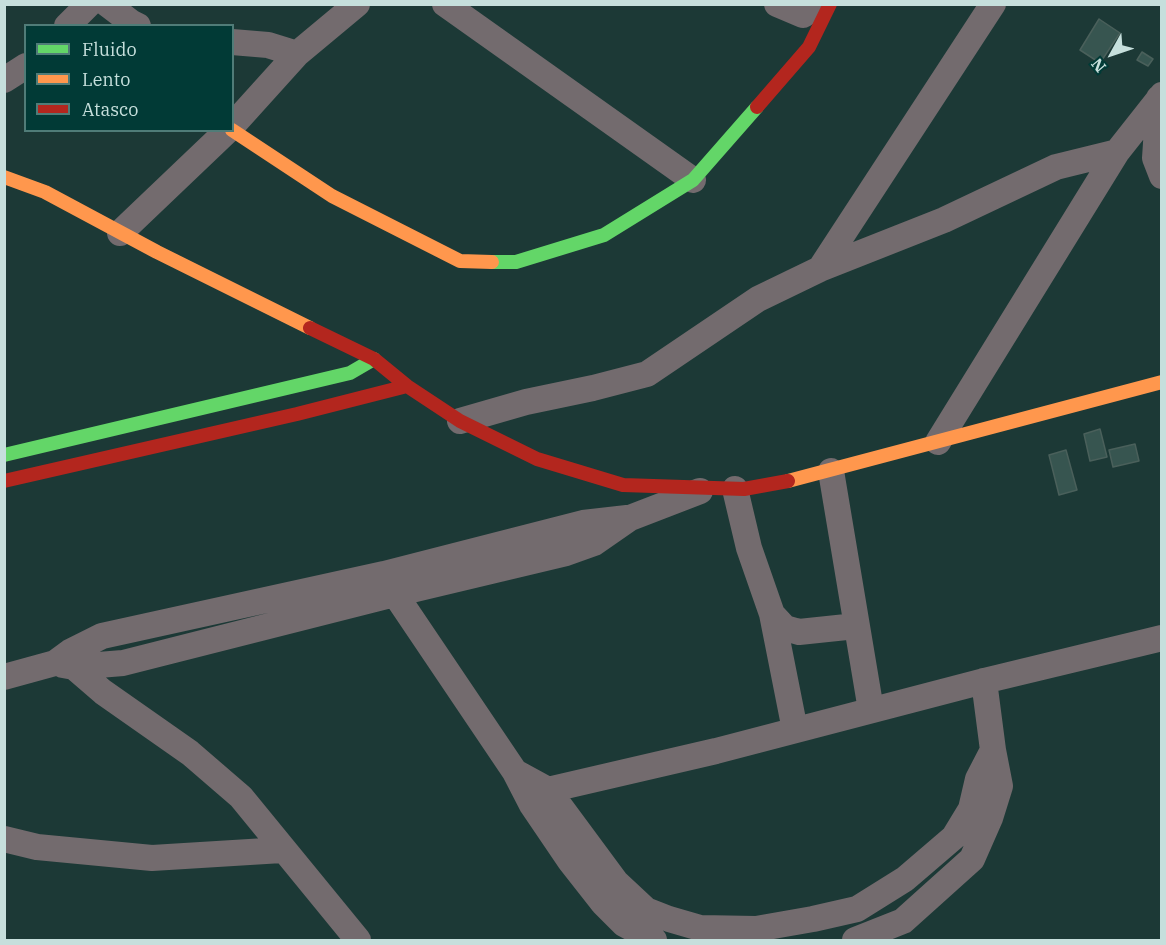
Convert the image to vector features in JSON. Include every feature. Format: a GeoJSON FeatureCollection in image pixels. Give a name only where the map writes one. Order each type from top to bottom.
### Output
{"type":"FeatureCollection","features":[{"type":"Feature","properties":{"kind":"street"},"geometry":{"type":"LineString","coordinates":[[69,24],[89,4]]}},
{"type":"Feature","properties":{"kind":"street"},"geometry":{"type":"LineString","coordinates":[[107,4],[134,24]]}},
{"type":"Feature","properties":{"kind":"street"},"geometry":{"type":"LineString","coordinates":[[234,126],[297,54],[357,4]]}},
{"type":"Feature","properties":{"kind":"street"},"geometry":{"type":"LineString","coordinates":[[445,4],[693,180]]}},
{"type":"Feature","properties":{"kind":"street"},"geometry":{"type":"LineString","coordinates":[[777,4],[803,15],[819,4]]}},
{"type":"Feature","properties":{"kind":"street"},"geometry":{"type":"LineString","coordinates":[[234,131],[332,196],[460,261],[516,262],[604,235],[693,180],[809,47],[830,4]]}},
{"type":"Feature","properties":{"kind":"street"},"geometry":{"type":"LineString","coordinates":[[820,268],[993,4]]}},
{"type":"Feature","properties":{"kind":"street"},"geometry":{"type":"LineString","coordinates":[[234,42],[268,45],[297,54]]}},
{"type":"Feature","properties":{"kind":"street"},"geometry":{"type":"LineString","coordinates":[[4,80],[24,67]]}},
{"type":"Feature","properties":{"kind":"street"},"geometry":{"type":"LineString","coordinates":[[938,442],[1117,152],[1160,96]]}},
{"type":"Feature","properties":{"kind":"street"},"geometry":{"type":"LineString","coordinates":[[1160,96],[1155,158],[1161,176]]}},
{"type":"Feature","properties":{"kind":"street"},"geometry":{"type":"LineString","coordinates":[[120,233],[228,132]]}},
{"type":"Feature","properties":{"kind":"street"},"geometry":{"type":"LineString","coordinates":[[460,421],[526,402],[647,374],[759,300],[820,268],[944,220],[1056,167],[1117,152]]}},
{"type":"Feature","properties":{"kind":"street"},"geometry":{"type":"LineString","coordinates":[[4,177],[45,192],[120,233],[374,359],[407,386],[460,421],[537,459],[623,485],[735,489],[779,483],[1161,382]]}},
{"type":"Feature","properties":{"kind":"street"},"geometry":{"type":"LineString","coordinates":[[4,455],[350,373],[374,359]]}},
{"type":"Feature","properties":{"kind":"street"},"geometry":{"type":"LineString","coordinates":[[4,481],[297,414],[407,386]]}},
{"type":"Feature","properties":{"kind":"street"},"geometry":{"type":"LineString","coordinates":[[831,471],[871,710]]}},
{"type":"Feature","properties":{"kind":"street"},"geometry":{"type":"LineString","coordinates":[[4,677],[64,665],[123,663],[395,594],[566,554],[594,543],[630,518],[704,489]]}},
{"type":"Feature","properties":{"kind":"street"},"geometry":{"type":"LineString","coordinates":[[735,489],[749,548],[772,614],[795,730]]}},
{"type":"Feature","properties":{"kind":"street"},"geometry":{"type":"LineString","coordinates":[[64,665],[70,652],[102,636],[384,574],[583,523],[630,518]]}},
{"type":"Feature","properties":{"kind":"street"},"geometry":{"type":"LineString","coordinates":[[395,594],[516,772],[616,882],[646,910],[700,928],[756,929],[857,909],[905,879],[954,837],[971,809],[978,779],[993,750]]}},
{"type":"Feature","properties":{"kind":"street"},"geometry":{"type":"LineString","coordinates":[[772,614],[785,628],[799,632],[856,626]]}},
{"type":"Feature","properties":{"kind":"street"},"geometry":{"type":"LineString","coordinates":[[540,798],[871,710],[1161,638]]}},
{"type":"Feature","properties":{"kind":"street"},"geometry":{"type":"LineString","coordinates":[[64,665],[190,753],[241,797],[282,850],[358,940]]}},
{"type":"Feature","properties":{"kind":"street"},"geometry":{"type":"LineString","coordinates":[[855,940],[903,921],[972,859],[990,818],[1000,786],[984,681]]}},
{"type":"Feature","properties":{"kind":"street"},"geometry":{"type":"LineString","coordinates":[[540,798],[570,861],[603,903],[624,924],[654,940]]}},
{"type":"Feature","properties":{"kind":"street"},"geometry":{"type":"LineString","coordinates":[[4,840],[37,847],[152,858],[282,850]]}},
{"type":"Feature","properties":{"kind":"building"},"geometry":{"type":"Polygon","coordinates":[[[1099,19],[1120,33],[1100,63],[1080,50],[1099,19]]]}},
{"type":"Feature","properties":{"kind":"building"},"geometry":{"type":"Polygon","coordinates":[[[1142,52],[1153,59],[1148,66],[1137,60],[1142,52]]]}},
{"type":"Feature","properties":{"kind":"building"},"geometry":{"type":"Polygon","coordinates":[[[1100,429],[1107,457],[1090,461],[1084,434],[1100,429]]]}},
{"type":"Feature","properties":{"kind":"building"},"geometry":{"type":"Polygon","coordinates":[[[1135,444],[1139,461],[1113,467],[1109,450],[1135,444]]]}},
{"type":"Feature","properties":{"kind":"building"},"geometry":{"type":"Polygon","coordinates":[[[1066,450],[1077,490],[1059,495],[1049,455],[1066,450]]]}},
{"type":"Feature","properties":{"kind":"traffic: fast"},"geometry":{"type":"LineString","coordinates":[[492,262],[516,262],[604,235],[693,180],[757,107]]}},
{"type":"Feature","properties":{"kind":"traffic: fast"},"geometry":{"type":"LineString","coordinates":[[4,455],[350,373],[374,359]]}},
{"type":"Feature","properties":{"kind":"traffic: slow"},"geometry":{"type":"LineString","coordinates":[[234,131],[332,196],[460,261],[492,262]]}},
{"type":"Feature","properties":{"kind":"traffic: slow"},"geometry":{"type":"LineString","coordinates":[[4,177],[45,192],[157,252],[310,328]]}},
{"type":"Feature","properties":{"kind":"traffic: slow"},"geometry":{"type":"LineString","coordinates":[[788,481],[1162,382]]}},
{"type":"Feature","properties":{"kind":"traffic: jam"},"geometry":{"type":"LineString","coordinates":[[757,107],[809,47],[830,4]]}},
{"type":"Feature","properties":{"kind":"traffic: jam"},"geometry":{"type":"LineString","coordinates":[[310,328],[374,359],[407,386],[460,421],[537,459],[623,485],[744,489],[788,481]]}},
{"type":"Feature","properties":{"kind":"traffic: jam"},"geometry":{"type":"LineString","coordinates":[[4,481],[297,414],[407,386]]}}]}
